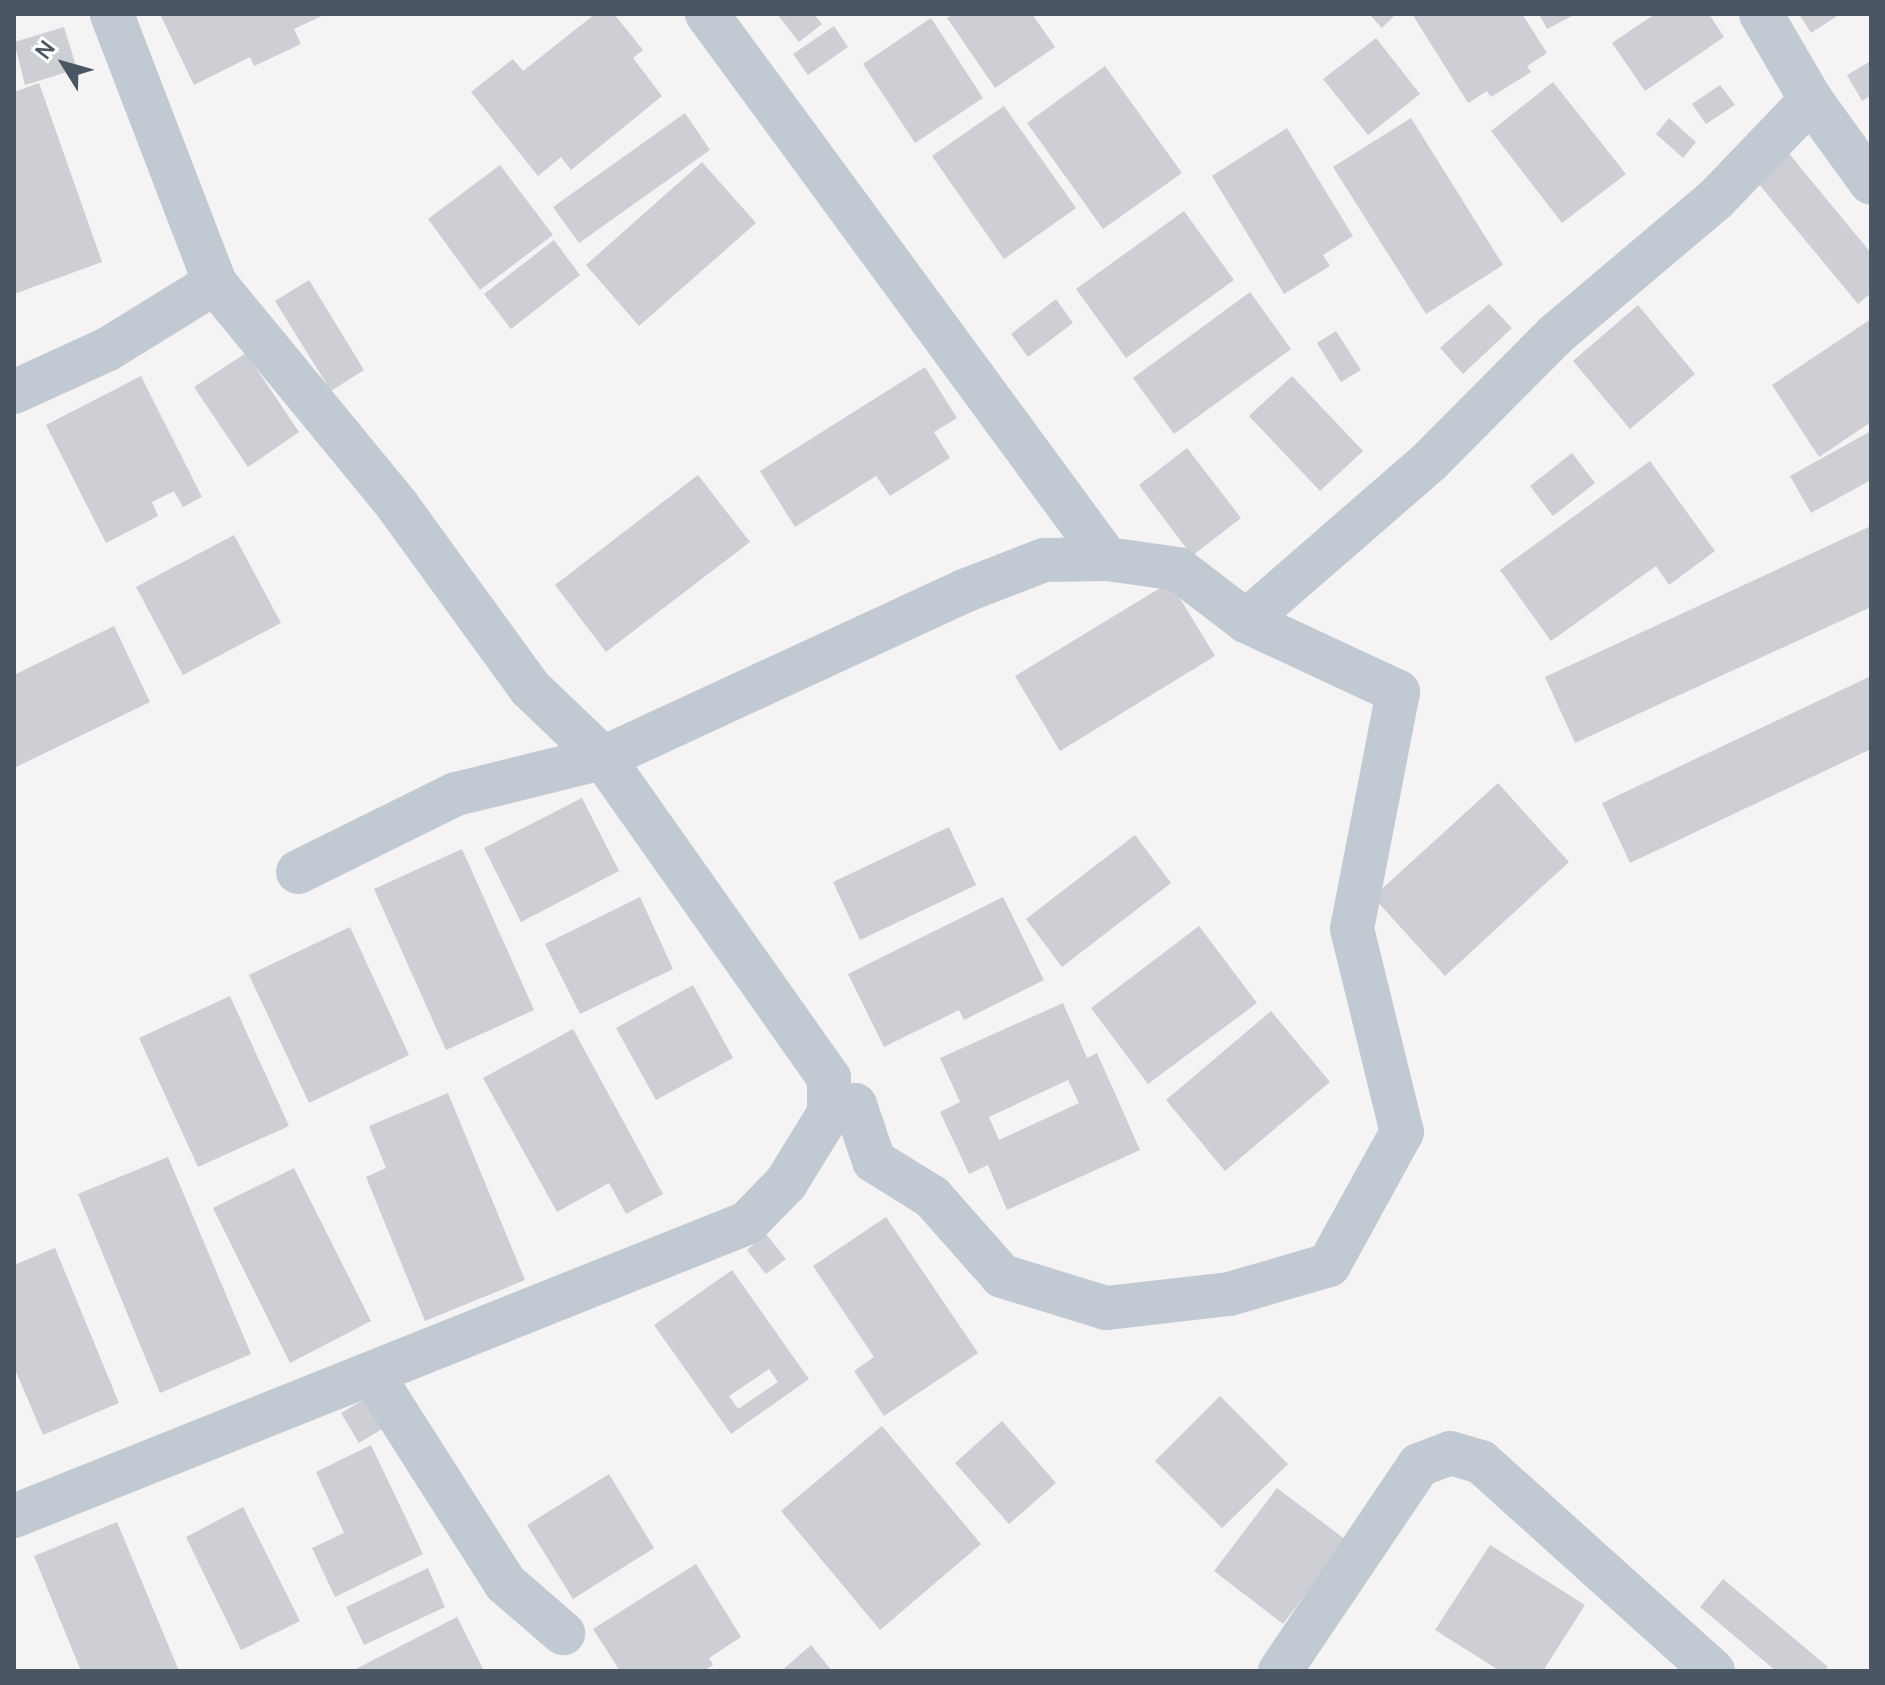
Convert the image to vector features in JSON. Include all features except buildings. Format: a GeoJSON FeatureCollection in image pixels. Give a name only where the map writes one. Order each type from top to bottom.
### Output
{"type":"FeatureCollection","features":[{"type":"Feature","properties":{"kind":"street"},"geometry":{"type":"LineString","coordinates":[[14,1516],[747,1223],[786,1183],[829,1113],[829,1078],[603,758],[530,688],[398,506],[215,283],[112,14]]}},
{"type":"Feature","properties":{"kind":"street"},"geometry":{"type":"LineString","coordinates":[[707,14],[1107,559]]}},
{"type":"Feature","properties":{"kind":"street"},"geometry":{"type":"LineString","coordinates":[[1761,14],[1811,100],[1871,183]]}},
{"type":"Feature","properties":{"kind":"street"},"geometry":{"type":"LineString","coordinates":[[1246,621],[1429,462],[1555,335],[1715,200],[1811,100]]}},
{"type":"Feature","properties":{"kind":"street"},"geometry":{"type":"LineString","coordinates":[[14,392],[108,349],[215,283]]}},
{"type":"Feature","properties":{"kind":"street"},"geometry":{"type":"LineString","coordinates":[[298,872],[456,794],[603,758],[964,591],[1044,560],[1107,559],[1178,569],[1246,621],[1398,692],[1352,929],[1402,1132],[1329,1265],[1229,1294],[1106,1308],[1002,1276],[932,1197],[874,1161],[855,1105],[829,1113]]}},
{"type":"Feature","properties":{"kind":"street"},"geometry":{"type":"LineString","coordinates":[[372,1374],[505,1583],[563,1633]]}},
{"type":"Feature","properties":{"kind":"street"},"geometry":{"type":"LineString","coordinates":[[1280,1671],[1419,1465],[1450,1453],[1481,1462],[1713,1671]]}}]}
